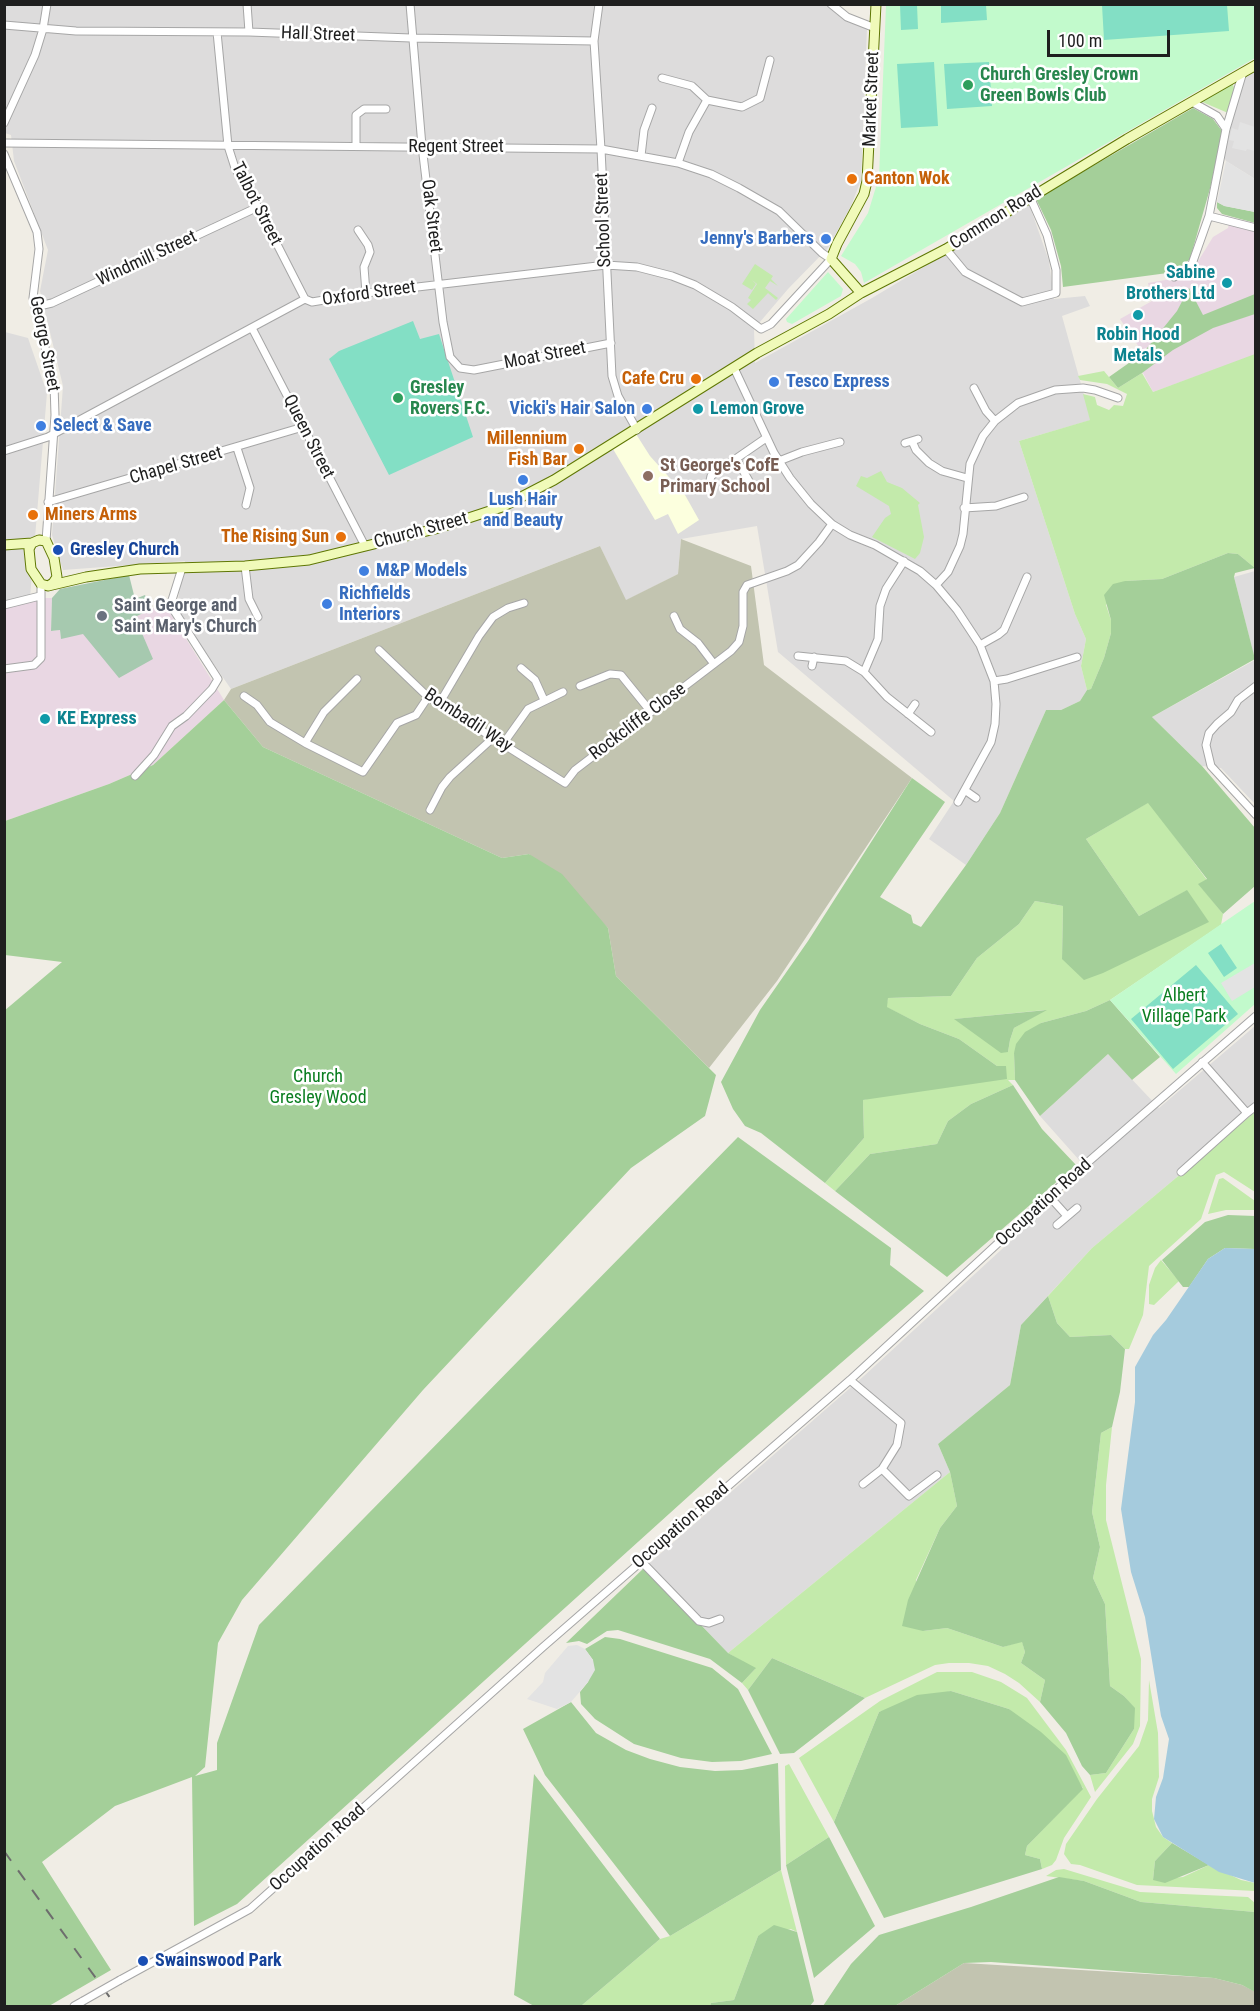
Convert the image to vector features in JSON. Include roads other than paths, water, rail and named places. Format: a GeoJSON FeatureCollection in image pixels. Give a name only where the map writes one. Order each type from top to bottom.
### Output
{"type":"FeatureCollection","features":[{"type":"Feature","properties":{"kind":"street"},"geometry":{"type":"LineString","coordinates":[[4,123],[29,71],[43,29],[47,4]]}},
{"type":"Feature","properties":{"kind":"street"},"geometry":{"type":"LineString","coordinates":[[247,4],[249,32]]}},
{"type":"Feature","properties":{"kind":"street","name":"Oak Street"},"geometry":{"type":"LineString","coordinates":[[410,4],[411,38],[422,146],[439,285]]}},
{"type":"Feature","properties":{"kind":"street","name":"School Street"},"geometry":{"type":"LineString","coordinates":[[599,4],[594,41],[612,376],[614,386],[637,430]]}},
{"type":"Feature","properties":{"kind":"street"},"geometry":{"type":"LineString","coordinates":[[831,4],[847,17],[875,28]]}},
{"type":"Feature","properties":{"kind":"street","name":"Market Street"},"geometry":{"type":"LineString","coordinates":[[755,326],[761,328],[771,324],[831,259],[864,194],[867,181],[876,4]]}},
{"type":"Feature","properties":{"kind":"street","name":"Hall Street"},"geometry":{"type":"LineString","coordinates":[[4,24],[43,29],[594,41]]}},
{"type":"Feature","properties":{"kind":"street","name":"Talbot Street"},"geometry":{"type":"LineString","coordinates":[[217,32],[228,146],[235,168],[258,207],[305,299]]}},
{"type":"Feature","properties":{"kind":"street"},"geometry":{"type":"LineString","coordinates":[[662,78],[693,86],[707,100],[742,107],[760,98],[770,60]]}},
{"type":"Feature","properties":{"kind":"street","name":"Common Road"},"geometry":{"type":"LineString","coordinates":[[734,368],[861,293],[946,249],[1030,197],[1256,65]]}},
{"type":"Feature","properties":{"kind":"street"},"geometry":{"type":"LineString","coordinates":[[1174,277],[1192,264],[1209,216],[1226,129],[1243,72]]}},
{"type":"Feature","properties":{"kind":"street"},"geometry":{"type":"LineString","coordinates":[[678,163],[689,132],[707,100]]}},
{"type":"Feature","properties":{"kind":"street"},"geometry":{"type":"LineString","coordinates":[[1192,102],[1217,116],[1226,129]]}},
{"type":"Feature","properties":{"kind":"street"},"geometry":{"type":"LineString","coordinates":[[641,156],[644,130],[651,108]]}},
{"type":"Feature","properties":{"kind":"street"},"geometry":{"type":"LineString","coordinates":[[357,146],[356,115],[364,109],[386,109]]}},
{"type":"Feature","properties":{"kind":"street","name":"Regent Street"},"geometry":{"type":"LineString","coordinates":[[4,143],[601,149],[641,156],[678,163],[711,174],[770,205],[831,259],[861,293]]}},
{"type":"Feature","properties":{"kind":"street","name":"George Street"},"geometry":{"type":"LineString","coordinates":[[4,154],[38,240],[39,258],[33,287],[35,307],[53,373],[56,399],[46,542]]}},
{"type":"Feature","properties":{"kind":"street"},"geometry":{"type":"LineString","coordinates":[[946,249],[965,272],[1022,302],[1056,293],[1056,270],[1047,235],[1030,197]]}},
{"type":"Feature","properties":{"kind":"street","name":"Windmill Street"},"geometry":{"type":"LineString","coordinates":[[35,307],[51,303],[258,207]]}},
{"type":"Feature","properties":{"kind":"street"},"geometry":{"type":"LineString","coordinates":[[1209,216],[1256,228]]}},
{"type":"Feature","properties":{"kind":"street"},"geometry":{"type":"LineString","coordinates":[[358,230],[370,252],[364,267],[366,293]]}},
{"type":"Feature","properties":{"kind":"street","name":"Oxford Street"},"geometry":{"type":"LineString","coordinates":[[4,451],[54,434],[305,299],[312,302],[366,293],[606,265],[636,267],[685,280],[726,303],[755,326]]}},
{"type":"Feature","properties":{"kind":"street","name":"Moat Street"},"geometry":{"type":"LineString","coordinates":[[439,285],[446,344],[450,357],[460,368],[474,370],[611,343]]}},
{"type":"Feature","properties":{"kind":"street","name":"Queen Street"},"geometry":{"type":"LineString","coordinates":[[252,328],[365,546]]}},
{"type":"Feature","properties":{"kind":"street"},"geometry":{"type":"LineString","coordinates":[[734,368],[779,461],[811,504],[832,524],[904,561],[936,585],[957,610],[980,645],[994,681],[996,704],[991,742],[958,802]]}},
{"type":"Feature","properties":{"kind":"street","name":"Church Street"},"geometry":{"type":"LineString","coordinates":[[45,585],[140,569],[245,566],[309,560],[435,529],[502,507],[554,480],[734,368]]}},
{"type":"Feature","properties":{"kind":"street"},"geometry":{"type":"LineString","coordinates":[[974,388],[986,411],[995,421]]}},
{"type":"Feature","properties":{"kind":"street"},"geometry":{"type":"LineString","coordinates":[[936,585],[948,572],[958,553],[963,534],[967,477],[982,436],[995,421],[1018,403],[1055,390],[1083,388],[1118,398]]}},
{"type":"Feature","properties":{"kind":"street","name":"Chapel Street"},"geometry":{"type":"LineString","coordinates":[[48,502],[303,427]]}},
{"type":"Feature","properties":{"kind":"street"},"geometry":{"type":"LineString","coordinates":[[709,484],[711,476],[766,438]]}},
{"type":"Feature","properties":{"kind":"street"},"geometry":{"type":"LineString","coordinates":[[912,441],[916,450],[929,463],[942,471],[967,477]]}},
{"type":"Feature","properties":{"kind":"street"},"geometry":{"type":"LineString","coordinates":[[779,461],[840,442]]}},
{"type":"Feature","properties":{"kind":"street"},"geometry":{"type":"LineString","coordinates":[[237,448],[250,488],[246,505]]}},
{"type":"Feature","properties":{"kind":"street"},"geometry":{"type":"LineString","coordinates":[[737,460],[749,482]]}},
{"type":"Feature","properties":{"kind":"street"},"geometry":{"type":"LineString","coordinates":[[964,508],[996,506],[1024,497]]}},
{"type":"Feature","properties":{"kind":"street","name":"Rockcliffe Close"},"geometry":{"type":"LineString","coordinates":[[565,783],[575,770],[714,664],[739,642],[743,626],[743,592],[747,585],[798,565],[832,524]]}},
{"type":"Feature","properties":{"kind":"street"},"geometry":{"type":"LineString","coordinates":[[4,545],[32,543],[39,540],[46,542],[50,547],[57,570],[61,576],[71,581]]}},
{"type":"Feature","properties":{"kind":"street"},"geometry":{"type":"LineString","coordinates":[[32,543],[29,549],[31,569],[45,585]]}},
{"type":"Feature","properties":{"kind":"street"},"geometry":{"type":"LineString","coordinates":[[864,672],[878,639],[880,606],[886,589],[904,561]]}},
{"type":"Feature","properties":{"kind":"street"},"geometry":{"type":"LineString","coordinates":[[245,566],[249,599],[258,617]]}},
{"type":"Feature","properties":{"kind":"street"},"geometry":{"type":"LineString","coordinates":[[135,776],[154,755],[172,726],[192,710],[212,689],[218,679],[173,609],[172,600],[182,568]]}},
{"type":"Feature","properties":{"kind":"street"},"geometry":{"type":"LineString","coordinates":[[45,585],[53,583],[57,577],[57,570]]}},
{"type":"Feature","properties":{"kind":"street"},"geometry":{"type":"LineString","coordinates":[[980,645],[1004,630],[1027,577]]}},
{"type":"Feature","properties":{"kind":"street"},"geometry":{"type":"LineString","coordinates":[[4,669],[34,665],[41,658],[40,596],[45,585]]}},
{"type":"Feature","properties":{"kind":"street"},"geometry":{"type":"LineString","coordinates":[[4,605],[40,596]]}},
{"type":"Feature","properties":{"kind":"street"},"geometry":{"type":"LineString","coordinates":[[439,704],[479,636],[493,617],[508,608],[524,603]]}},
{"type":"Feature","properties":{"kind":"street"},"geometry":{"type":"LineString","coordinates":[[674,616],[680,629],[698,643],[714,664]]}},
{"type":"Feature","properties":{"kind":"street","name":"Bombadil Way"},"geometry":{"type":"LineString","coordinates":[[379,650],[428,697],[565,783]]}},
{"type":"Feature","properties":{"kind":"street"},"geometry":{"type":"LineString","coordinates":[[798,656],[846,661],[864,672],[887,697],[931,732]]}},
{"type":"Feature","properties":{"kind":"street"},"geometry":{"type":"LineString","coordinates":[[812,666],[813,657]]}},
{"type":"Feature","properties":{"kind":"street"},"geometry":{"type":"LineString","coordinates":[[994,681],[1077,657]]}},
{"type":"Feature","properties":{"kind":"street"},"geometry":{"type":"LineString","coordinates":[[1052,665],[1056,675]]}},
{"type":"Feature","properties":{"kind":"street"},"geometry":{"type":"LineString","coordinates":[[521,668],[535,680],[544,700]]}},
{"type":"Feature","properties":{"kind":"street"},"geometry":{"type":"LineString","coordinates":[[580,686],[610,674],[621,675],[651,712]]}},
{"type":"Feature","properties":{"kind":"street"},"geometry":{"type":"LineString","coordinates":[[305,743],[324,712],[357,680]]}},
{"type":"Feature","properties":{"kind":"street"},"geometry":{"type":"LineString","coordinates":[[1256,686],[1238,700],[1231,712],[1209,733],[1206,745],[1211,766],[1256,815]]}},
{"type":"Feature","properties":{"kind":"street"},"geometry":{"type":"LineString","coordinates":[[503,744],[528,709],[563,692]]}},
{"type":"Feature","properties":{"kind":"street"},"geometry":{"type":"LineString","coordinates":[[244,696],[257,705],[270,722],[305,743],[363,772],[397,723],[416,714],[428,697]]}},
{"type":"Feature","properties":{"kind":"street"},"geometry":{"type":"LineString","coordinates":[[908,714],[915,704]]}},
{"type":"Feature","properties":{"kind":"street"},"geometry":{"type":"LineString","coordinates":[[430,810],[450,777],[494,738]]}},
{"type":"Feature","properties":{"kind":"street"},"geometry":{"type":"LineString","coordinates":[[966,791],[976,798]]}},
{"type":"Feature","properties":{"kind":"street","name":"Occupation Road"},"geometry":{"type":"LineString","coordinates":[[74,2007],[250,1909],[641,1561],[850,1380],[1049,1196],[1256,1016]]}},
{"type":"Feature","properties":{"kind":"street"},"geometry":{"type":"LineString","coordinates":[[1202,1062],[1247,1113]]}},
{"type":"Feature","properties":{"kind":"street"},"geometry":{"type":"LineString","coordinates":[[1181,1172],[1256,1106]]}},
{"type":"Feature","properties":{"kind":"street"},"geometry":{"type":"LineString","coordinates":[[1049,1196],[1067,1216]]}},
{"type":"Feature","properties":{"kind":"street"},"geometry":{"type":"LineString","coordinates":[[1057,1225],[1077,1208]]}},
{"type":"Feature","properties":{"kind":"street"},"geometry":{"type":"LineString","coordinates":[[850,1380],[901,1423],[897,1445],[882,1468],[863,1484]]}},
{"type":"Feature","properties":{"kind":"street"},"geometry":{"type":"LineString","coordinates":[[882,1468],[909,1496],[937,1475]]}},
{"type":"Feature","properties":{"kind":"street"},"geometry":{"type":"LineString","coordinates":[[641,1561],[699,1621],[709,1623],[720,1619]]}},
{"type":"Feature","properties":{"kind":"water"},"geometry":{"type":"Polygon","coordinates":[[[1225,1248],[1255,1249],[1255,1883],[1219,1872],[1163,1837],[1154,1819],[1156,1797],[1163,1778],[1169,1739],[1161,1716],[1145,1617],[1131,1572],[1121,1509],[1135,1402],[1135,1367],[1153,1335],[1208,1259],[1225,1248]]]}},
{"type":"Feature","properties":{"kind":"railway"},"geometry":{"type":"LineString","coordinates":[[4,1851],[116,2006]]}},
{"type":"Feature","properties":{"kind":"place","name":"Church Gresley Crown Green Bowls Club"},"geometry":{"type":"Point","coordinates":[968,85]}},
{"type":"Feature","properties":{"kind":"place","name":"Canton Wok"},"geometry":{"type":"Point","coordinates":[852,179]}},
{"type":"Feature","properties":{"kind":"place","name":"Jenny's Barbers"},"geometry":{"type":"Point","coordinates":[826,239]}},
{"type":"Feature","properties":{"kind":"place","name":"Sabine Brothers Ltd"},"geometry":{"type":"Point","coordinates":[1227,283]}},
{"type":"Feature","properties":{"kind":"place","name":"Robin Hood Metals"},"geometry":{"type":"Point","coordinates":[1138,315]}},
{"type":"Feature","properties":{"kind":"place","name":"Cafe Cru"},"geometry":{"type":"Point","coordinates":[696,379]}},
{"type":"Feature","properties":{"kind":"place","name":"Tesco Express"},"geometry":{"type":"Point","coordinates":[774,382]}},
{"type":"Feature","properties":{"kind":"place","name":"Gresley Rovers F.C."},"geometry":{"type":"Point","coordinates":[398,398]}},
{"type":"Feature","properties":{"kind":"place","name":"Vicki's Hair Salon"},"geometry":{"type":"Point","coordinates":[647,409]}},
{"type":"Feature","properties":{"kind":"place","name":"Lemon Grove"},"geometry":{"type":"Point","coordinates":[698,409]}},
{"type":"Feature","properties":{"kind":"place","name":"Select & Save"},"geometry":{"type":"Point","coordinates":[41,426]}},
{"type":"Feature","properties":{"kind":"place","name":"Millennium Fish Bar"},"geometry":{"type":"Point","coordinates":[579,449]}},
{"type":"Feature","properties":{"kind":"place","name":"St George's CofE Primary School"},"geometry":{"type":"Point","coordinates":[648,476]}},
{"type":"Feature","properties":{"kind":"place","name":"Lush Hair and Beauty"},"geometry":{"type":"Point","coordinates":[523,480]}},
{"type":"Feature","properties":{"kind":"place","name":"Miners Arms"},"geometry":{"type":"Point","coordinates":[33,515]}},
{"type":"Feature","properties":{"kind":"place","name":"The Rising Sun"},"geometry":{"type":"Point","coordinates":[341,537]}},
{"type":"Feature","properties":{"kind":"place","name":"Gresley Church"},"geometry":{"type":"Point","coordinates":[58,550]}},
{"type":"Feature","properties":{"kind":"place","name":"M&P Models"},"geometry":{"type":"Point","coordinates":[364,571]}},
{"type":"Feature","properties":{"kind":"place","name":"Richfields Interiors"},"geometry":{"type":"Point","coordinates":[327,604]}},
{"type":"Feature","properties":{"kind":"place","name":"Saint George and Saint Mary's Church"},"geometry":{"type":"Point","coordinates":[102,616]}},
{"type":"Feature","properties":{"kind":"place","name":"KE Express"},"geometry":{"type":"Point","coordinates":[45,719]}},
{"type":"Feature","properties":{"kind":"place","name":"Swainswood Park"},"geometry":{"type":"Point","coordinates":[143,1961]}},
{"type":"Feature","properties":{"kind":"park label","name":"Albert Village Park"},"geometry":{"type":"Point","coordinates":[1184,1006]}},
{"type":"Feature","properties":{"kind":"park label","name":"Church Gresley Wood"},"geometry":{"type":"Point","coordinates":[318,1087]}}]}
